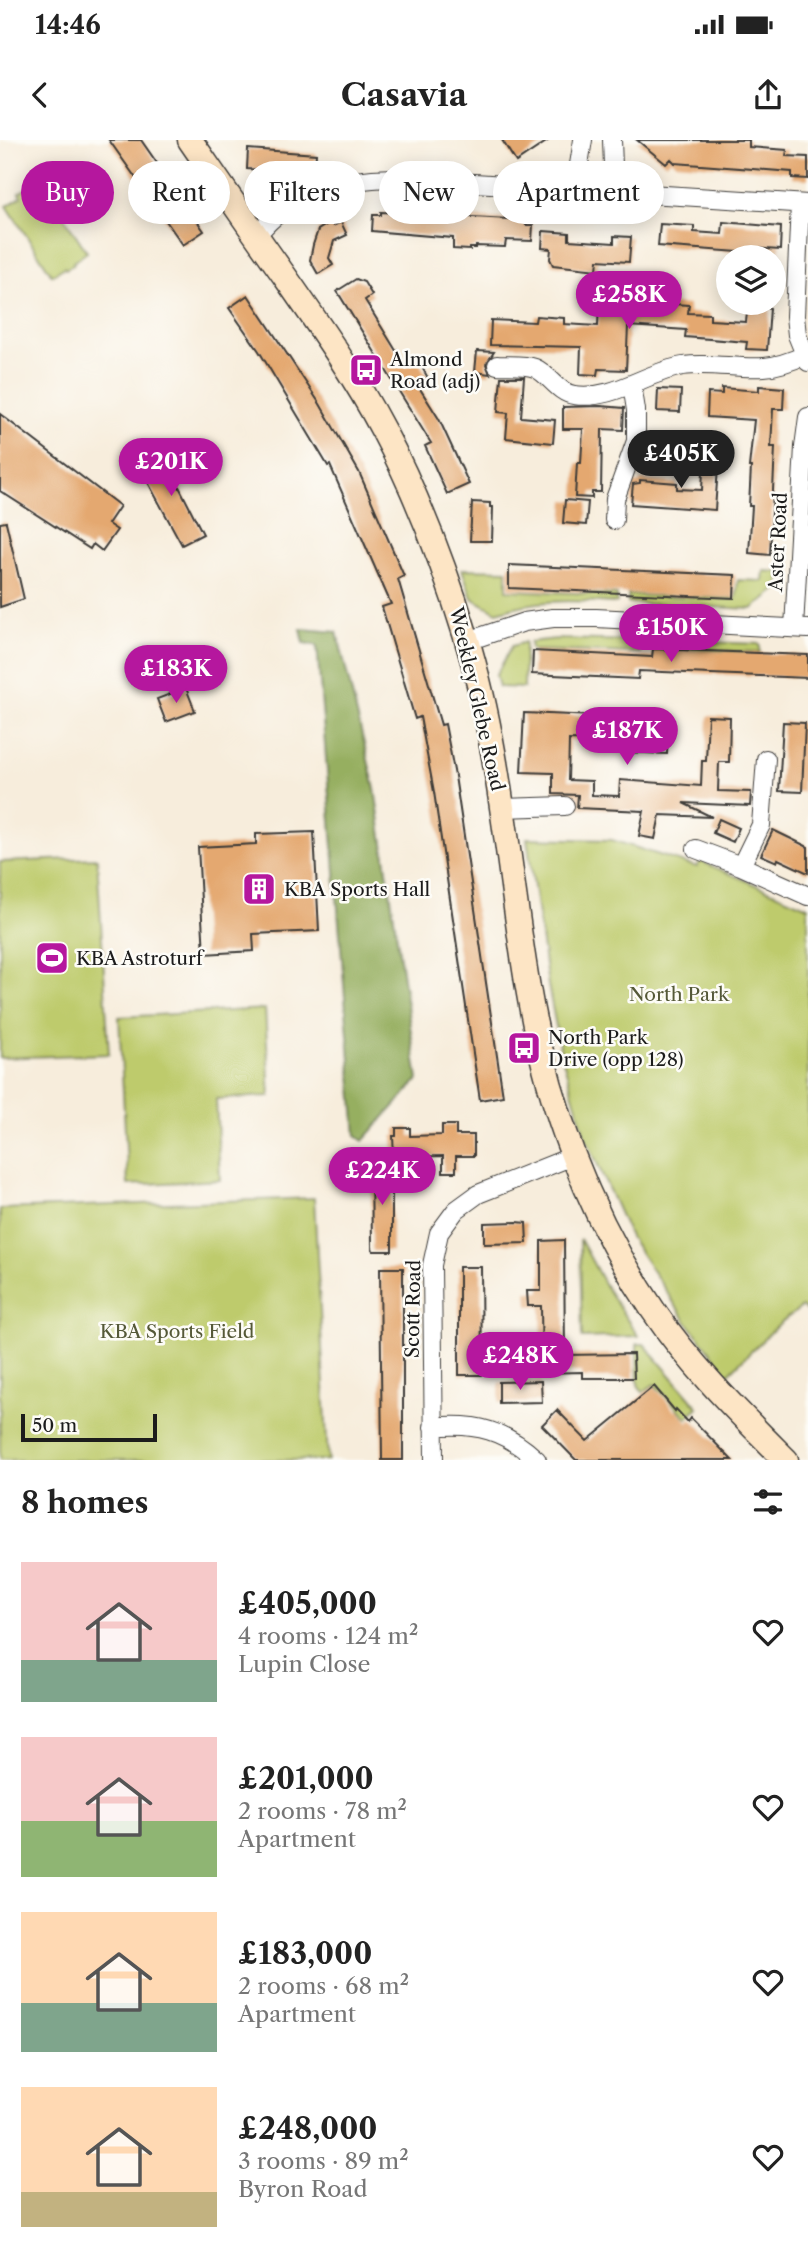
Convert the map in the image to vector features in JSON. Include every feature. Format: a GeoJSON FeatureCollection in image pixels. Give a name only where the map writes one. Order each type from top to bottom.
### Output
{"type":"FeatureCollection","features":[{"type":"Feature","properties":{"kind":"street","name":"Weekley Glebe Road"},"geometry":{"type":"LineString","coordinates":[[190,140],[324,330],[383,429],[437,548],[468,641],[483,707],[502,808],[528,989],[548,1081],[573,1156],[621,1256],[655,1313],[720,1393],[786,1460]]}},
{"type":"Feature","properties":{"kind":"street"},"geometry":{"type":"LineString","coordinates":[[580,161],[583,140]]}},
{"type":"Feature","properties":{"kind":"street"},"geometry":{"type":"LineString","coordinates":[[612,140],[613,161]]}},
{"type":"Feature","properties":{"kind":"street"},"geometry":{"type":"LineString","coordinates":[[256,236],[269,220],[299,200],[325,187],[359,179],[395,178],[493,184]]}},
{"type":"Feature","properties":{"kind":"street"},"geometry":{"type":"LineString","coordinates":[[497,365],[537,369],[568,394],[578,396],[601,394],[685,366],[762,367],[807,358],[797,335],[794,316],[804,204],[664,195]]}},
{"type":"Feature","properties":{"kind":"street"},"geometry":{"type":"LineString","coordinates":[[614,520],[615,499],[636,442],[636,410],[632,385]]}},
{"type":"Feature","properties":{"kind":"street","name":"Aster Road"},"geometry":{"type":"LineString","coordinates":[[801,628],[807,430]]}},
{"type":"Feature","properties":{"kind":"street"},"geometry":{"type":"LineString","coordinates":[[468,641],[524,622],[554,618],[801,628]]}},
{"type":"Feature","properties":{"kind":"street"},"geometry":{"type":"LineString","coordinates":[[741,866],[761,825],[766,759]]}},
{"type":"Feature","properties":{"kind":"street"},"geometry":{"type":"LineString","coordinates":[[502,808],[565,806]]}},
{"type":"Feature","properties":{"kind":"street"},"geometry":{"type":"LineString","coordinates":[[696,849],[741,866],[808,897]]}},
{"type":"Feature","properties":{"kind":"street","name":"Scott Road"},"geometry":{"type":"LineString","coordinates":[[434,1460],[432,1265],[439,1233],[456,1210],[478,1195],[573,1156]]}},
{"type":"Feature","properties":{"kind":"street"},"geometry":{"type":"LineString","coordinates":[[433,1426],[476,1426],[504,1434],[537,1460]]}},
{"type":"Feature","properties":{"kind":"green space"},"geometry":{"type":"Polygon","coordinates":[[[21,197],[21,224],[69,224],[87,252],[73,262],[74,264],[52,275],[7,206],[21,197]]]}},
{"type":"Feature","properties":{"kind":"green space"},"geometry":{"type":"Polygon","coordinates":[[[462,569],[507,570],[507,590],[617,595],[617,603],[542,602],[497,612],[472,598],[462,569]]]}},
{"type":"Feature","properties":{"kind":"green space"},"geometry":{"type":"Polygon","coordinates":[[[764,571],[780,572],[779,588],[752,609],[628,603],[628,595],[736,599],[738,580],[763,581],[764,571]]]}},
{"type":"Feature","properties":{"kind":"green space"},"geometry":{"type":"Polygon","coordinates":[[[301,629],[337,632],[375,789],[418,1080],[363,1141],[356,1136],[317,645],[304,643],[301,629]]]}},
{"type":"Feature","properties":{"kind":"green space"},"geometry":{"type":"Polygon","coordinates":[[[556,639],[641,641],[640,653],[531,650],[530,642],[556,639]]]}},
{"type":"Feature","properties":{"kind":"green space"},"geometry":{"type":"Polygon","coordinates":[[[650,640],[760,644],[760,652],[661,648],[660,645],[649,644],[650,640]]]}},
{"type":"Feature","properties":{"kind":"green space"},"geometry":{"type":"Polygon","coordinates":[[[525,642],[524,688],[499,687],[496,675],[512,646],[525,642]]]}},
{"type":"Feature","properties":{"kind":"green space","name":"North Park"},"geometry":{"type":"Polygon","coordinates":[[[527,838],[612,840],[697,867],[700,861],[808,907],[808,1312],[802,1307],[780,1323],[728,1374],[686,1321],[630,1237],[585,1136],[561,1053],[548,985],[527,838]]]}},
{"type":"Feature","properties":{"kind":"green space","name":"KBA Astroturf"},"geometry":{"type":"Polygon","coordinates":[[[97,858],[109,1054],[0,1058],[0,862],[97,858]]]}},
{"type":"Feature","properties":{"kind":"green space"},"geometry":{"type":"Polygon","coordinates":[[[265,1009],[270,1096],[216,1099],[220,1180],[128,1185],[119,1017],[265,1009]]]}},
{"type":"Feature","properties":{"kind":"green space","name":"KBA Sports Field"},"geometry":{"type":"Polygon","coordinates":[[[314,1198],[328,1460],[0,1460],[0,1209],[314,1198]]]}},
{"type":"Feature","properties":{"kind":"green space"},"geometry":{"type":"Polygon","coordinates":[[[580,1239],[607,1289],[638,1336],[582,1338],[580,1239]]]}},
{"type":"Feature","properties":{"kind":"green space"},"geometry":{"type":"Polygon","coordinates":[[[637,1344],[644,1344],[698,1407],[687,1418],[654,1384],[643,1392],[638,1385],[637,1344]]]}},
{"type":"Feature","properties":{"kind":"building"},"geometry":{"type":"Polygon","coordinates":[[[109,140],[141,140],[156,161],[128,161],[128,167],[109,140]]]}},
{"type":"Feature","properties":{"kind":"building"},"geometry":{"type":"Polygon","coordinates":[[[502,140],[549,140],[518,161],[502,140]]]}},
{"type":"Feature","properties":{"kind":"building"},"geometry":{"type":"Polygon","coordinates":[[[637,140],[749,140],[749,147],[787,150],[786,156],[808,157],[808,179],[792,178],[792,172],[675,163],[671,159],[666,164],[637,140]]]}},
{"type":"Feature","properties":{"kind":"building"},"geometry":{"type":"Polygon","coordinates":[[[248,149],[316,154],[316,161],[247,161],[248,149]]]}},
{"type":"Feature","properties":{"kind":"building"},"geometry":{"type":"Polygon","coordinates":[[[373,215],[379,215],[379,224],[479,224],[479,217],[493,218],[493,224],[533,225],[532,241],[506,240],[505,247],[476,246],[470,250],[453,249],[453,238],[372,231],[373,215]]]}},
{"type":"Feature","properties":{"kind":"building"},"geometry":{"type":"Polygon","coordinates":[[[723,222],[781,227],[780,245],[716,245],[716,250],[658,246],[660,224],[694,226],[694,232],[722,234],[723,222]]]}},
{"type":"Feature","properties":{"kind":"building"},"geometry":{"type":"Polygon","coordinates":[[[168,224],[199,224],[204,231],[183,245],[168,224]]]}},
{"type":"Feature","properties":{"kind":"building"},"geometry":{"type":"Polygon","coordinates":[[[328,224],[342,224],[347,235],[334,241],[329,258],[333,265],[318,274],[310,260],[318,230],[328,224]]]}},
{"type":"Feature","properties":{"kind":"building"},"geometry":{"type":"Polygon","coordinates":[[[543,231],[569,233],[569,240],[614,243],[614,236],[631,237],[629,262],[598,260],[597,270],[553,265],[550,259],[551,249],[542,248],[543,231]]]}},
{"type":"Feature","properties":{"kind":"building"},"geometry":{"type":"Polygon","coordinates":[[[356,279],[364,282],[372,295],[365,300],[406,367],[418,360],[428,378],[417,384],[439,419],[469,484],[447,494],[425,446],[431,443],[337,291],[356,279]]]}},
{"type":"Feature","properties":{"kind":"building"},"geometry":{"type":"Polygon","coordinates":[[[248,295],[320,404],[359,472],[404,576],[398,579],[441,725],[445,724],[455,776],[503,1096],[480,1100],[434,792],[420,717],[415,719],[382,607],[391,604],[330,465],[328,466],[259,351],[229,308],[248,295]]]}},
{"type":"Feature","properties":{"kind":"building"},"geometry":{"type":"Polygon","coordinates":[[[599,303],[689,305],[688,313],[710,314],[710,320],[746,322],[747,315],[770,315],[767,350],[746,349],[747,342],[685,337],[686,330],[628,326],[626,370],[598,369],[597,375],[580,374],[581,347],[490,345],[491,320],[535,322],[536,316],[564,318],[564,324],[598,326],[599,303]]]}},
{"type":"Feature","properties":{"kind":"building"},"geometry":{"type":"Polygon","coordinates":[[[477,351],[494,352],[486,364],[490,374],[475,372],[477,351]]]}},
{"type":"Feature","properties":{"kind":"building"},"geometry":{"type":"Polygon","coordinates":[[[501,377],[524,377],[521,417],[555,420],[553,443],[506,438],[508,413],[498,412],[501,377]]]}},
{"type":"Feature","properties":{"kind":"building"},"geometry":{"type":"Polygon","coordinates":[[[759,386],[784,388],[783,409],[773,409],[771,447],[775,447],[770,555],[749,553],[752,506],[749,506],[749,467],[754,420],[707,417],[708,393],[722,394],[722,388],[759,391],[759,386]]]}},
{"type":"Feature","properties":{"kind":"building"},"geometry":{"type":"Polygon","coordinates":[[[658,389],[681,390],[680,412],[657,411],[658,389]]]}},
{"type":"Feature","properties":{"kind":"building"},"geometry":{"type":"Polygon","coordinates":[[[563,407],[624,408],[623,430],[602,429],[601,492],[592,492],[592,498],[575,497],[583,429],[563,429],[563,407]]]}},
{"type":"Feature","properties":{"kind":"building"},"geometry":{"type":"Polygon","coordinates":[[[0,414],[120,506],[108,524],[117,530],[102,551],[93,544],[90,549],[0,491],[0,414]]]}},
{"type":"Feature","properties":{"kind":"building"},"geometry":{"type":"Polygon","coordinates":[[[161,451],[203,534],[182,545],[138,464],[161,451]]]}},
{"type":"Feature","properties":{"kind":"building"},"geometry":{"type":"Polygon","coordinates":[[[704,452],[719,453],[715,510],[631,504],[633,484],[640,483],[640,480],[677,483],[677,489],[702,490],[704,452]]]}},
{"type":"Feature","properties":{"kind":"building"},"geometry":{"type":"Polygon","coordinates":[[[565,500],[588,502],[586,525],[563,523],[565,500]]]}},
{"type":"Feature","properties":{"kind":"building"},"geometry":{"type":"Polygon","coordinates":[[[472,502],[490,503],[490,507],[493,507],[492,541],[470,541],[472,502]]]}},
{"type":"Feature","properties":{"kind":"building"},"geometry":{"type":"Polygon","coordinates":[[[6,522],[24,599],[0,607],[0,523],[6,522]]]}},
{"type":"Feature","properties":{"kind":"building"},"geometry":{"type":"Polygon","coordinates":[[[509,565],[735,575],[734,598],[509,588],[509,565]]]}},
{"type":"Feature","properties":{"kind":"building"},"geometry":{"type":"Polygon","coordinates":[[[653,649],[808,655],[808,678],[639,671],[638,679],[532,674],[533,651],[652,657],[653,649]]]}},
{"type":"Feature","properties":{"kind":"building"},"geometry":{"type":"Polygon","coordinates":[[[186,688],[195,711],[166,722],[157,699],[186,688]]]}},
{"type":"Feature","properties":{"kind":"building"},"geometry":{"type":"Polygon","coordinates":[[[524,713],[595,716],[594,727],[668,731],[667,754],[602,751],[602,741],[569,740],[568,780],[592,781],[592,795],[619,796],[620,780],[701,786],[702,761],[706,761],[708,716],[730,717],[729,762],[719,762],[718,791],[751,792],[750,806],[683,803],[712,817],[660,815],[655,839],[639,836],[644,811],[577,808],[578,795],[553,794],[553,773],[521,772],[524,713]]]}},
{"type":"Feature","properties":{"kind":"building"},"geometry":{"type":"Polygon","coordinates":[[[783,722],[805,723],[802,792],[779,791],[783,722]]]}},
{"type":"Feature","properties":{"kind":"building"},"geometry":{"type":"Polygon","coordinates":[[[719,819],[739,828],[733,842],[713,833],[719,819]]]}},
{"type":"Feature","properties":{"kind":"building"},"geometry":{"type":"Polygon","coordinates":[[[773,830],[808,847],[808,873],[778,859],[777,862],[761,855],[773,830]]]}},
{"type":"Feature","properties":{"kind":"building","name":"KBA Sports Hall"},"geometry":{"type":"Polygon","coordinates":[[[314,832],[319,931],[253,934],[254,951],[204,954],[198,847],[256,844],[256,834],[314,832]]]}},
{"type":"Feature","properties":{"kind":"building"},"geometry":{"type":"Polygon","coordinates":[[[442,1125],[456,1125],[456,1135],[474,1135],[474,1156],[456,1156],[456,1172],[443,1172],[443,1156],[394,1157],[393,1136],[396,1136],[396,1128],[410,1128],[410,1136],[442,1135],[442,1125]]]}},
{"type":"Feature","properties":{"kind":"building"},"geometry":{"type":"Polygon","coordinates":[[[371,1164],[392,1164],[392,1251],[373,1251],[372,1247],[371,1164]]]}},
{"type":"Feature","properties":{"kind":"building"},"geometry":{"type":"Polygon","coordinates":[[[484,1223],[526,1223],[527,1243],[484,1244],[484,1223]]]}},
{"type":"Feature","properties":{"kind":"building"},"geometry":{"type":"Polygon","coordinates":[[[564,1240],[565,1355],[633,1354],[634,1378],[582,1378],[582,1372],[542,1373],[541,1306],[528,1306],[527,1291],[541,1291],[541,1241],[564,1240]]]}},
{"type":"Feature","properties":{"kind":"building"},"geometry":{"type":"Polygon","coordinates":[[[459,1267],[481,1267],[482,1375],[459,1375],[459,1267]]]}},
{"type":"Feature","properties":{"kind":"building"},"geometry":{"type":"Polygon","coordinates":[[[380,1268],[403,1268],[403,1460],[382,1460],[380,1268]]]}},
{"type":"Feature","properties":{"kind":"building"},"geometry":{"type":"Polygon","coordinates":[[[541,1381],[542,1402],[499,1403],[499,1382],[541,1381]]]}},
{"type":"Feature","properties":{"kind":"building"},"geometry":{"type":"Polygon","coordinates":[[[654,1386],[675,1411],[676,1409],[688,1422],[691,1418],[732,1460],[576,1460],[542,1425],[557,1410],[587,1441],[654,1386]]]}},
{"type":"Feature","properties":{"kind":"place","name":"Almond Road (adj)"},"geometry":{"type":"Point","coordinates":[366,370]}},
{"type":"Feature","properties":{"kind":"place","name":"KBA Sports Hall"},"geometry":{"type":"Point","coordinates":[259,889]}},
{"type":"Feature","properties":{"kind":"place","name":"KBA Astroturf"},"geometry":{"type":"Point","coordinates":[52,958]}},
{"type":"Feature","properties":{"kind":"place","name":"North Park Drive (opp 128)"},"geometry":{"type":"Point","coordinates":[524,1048]}}]}
